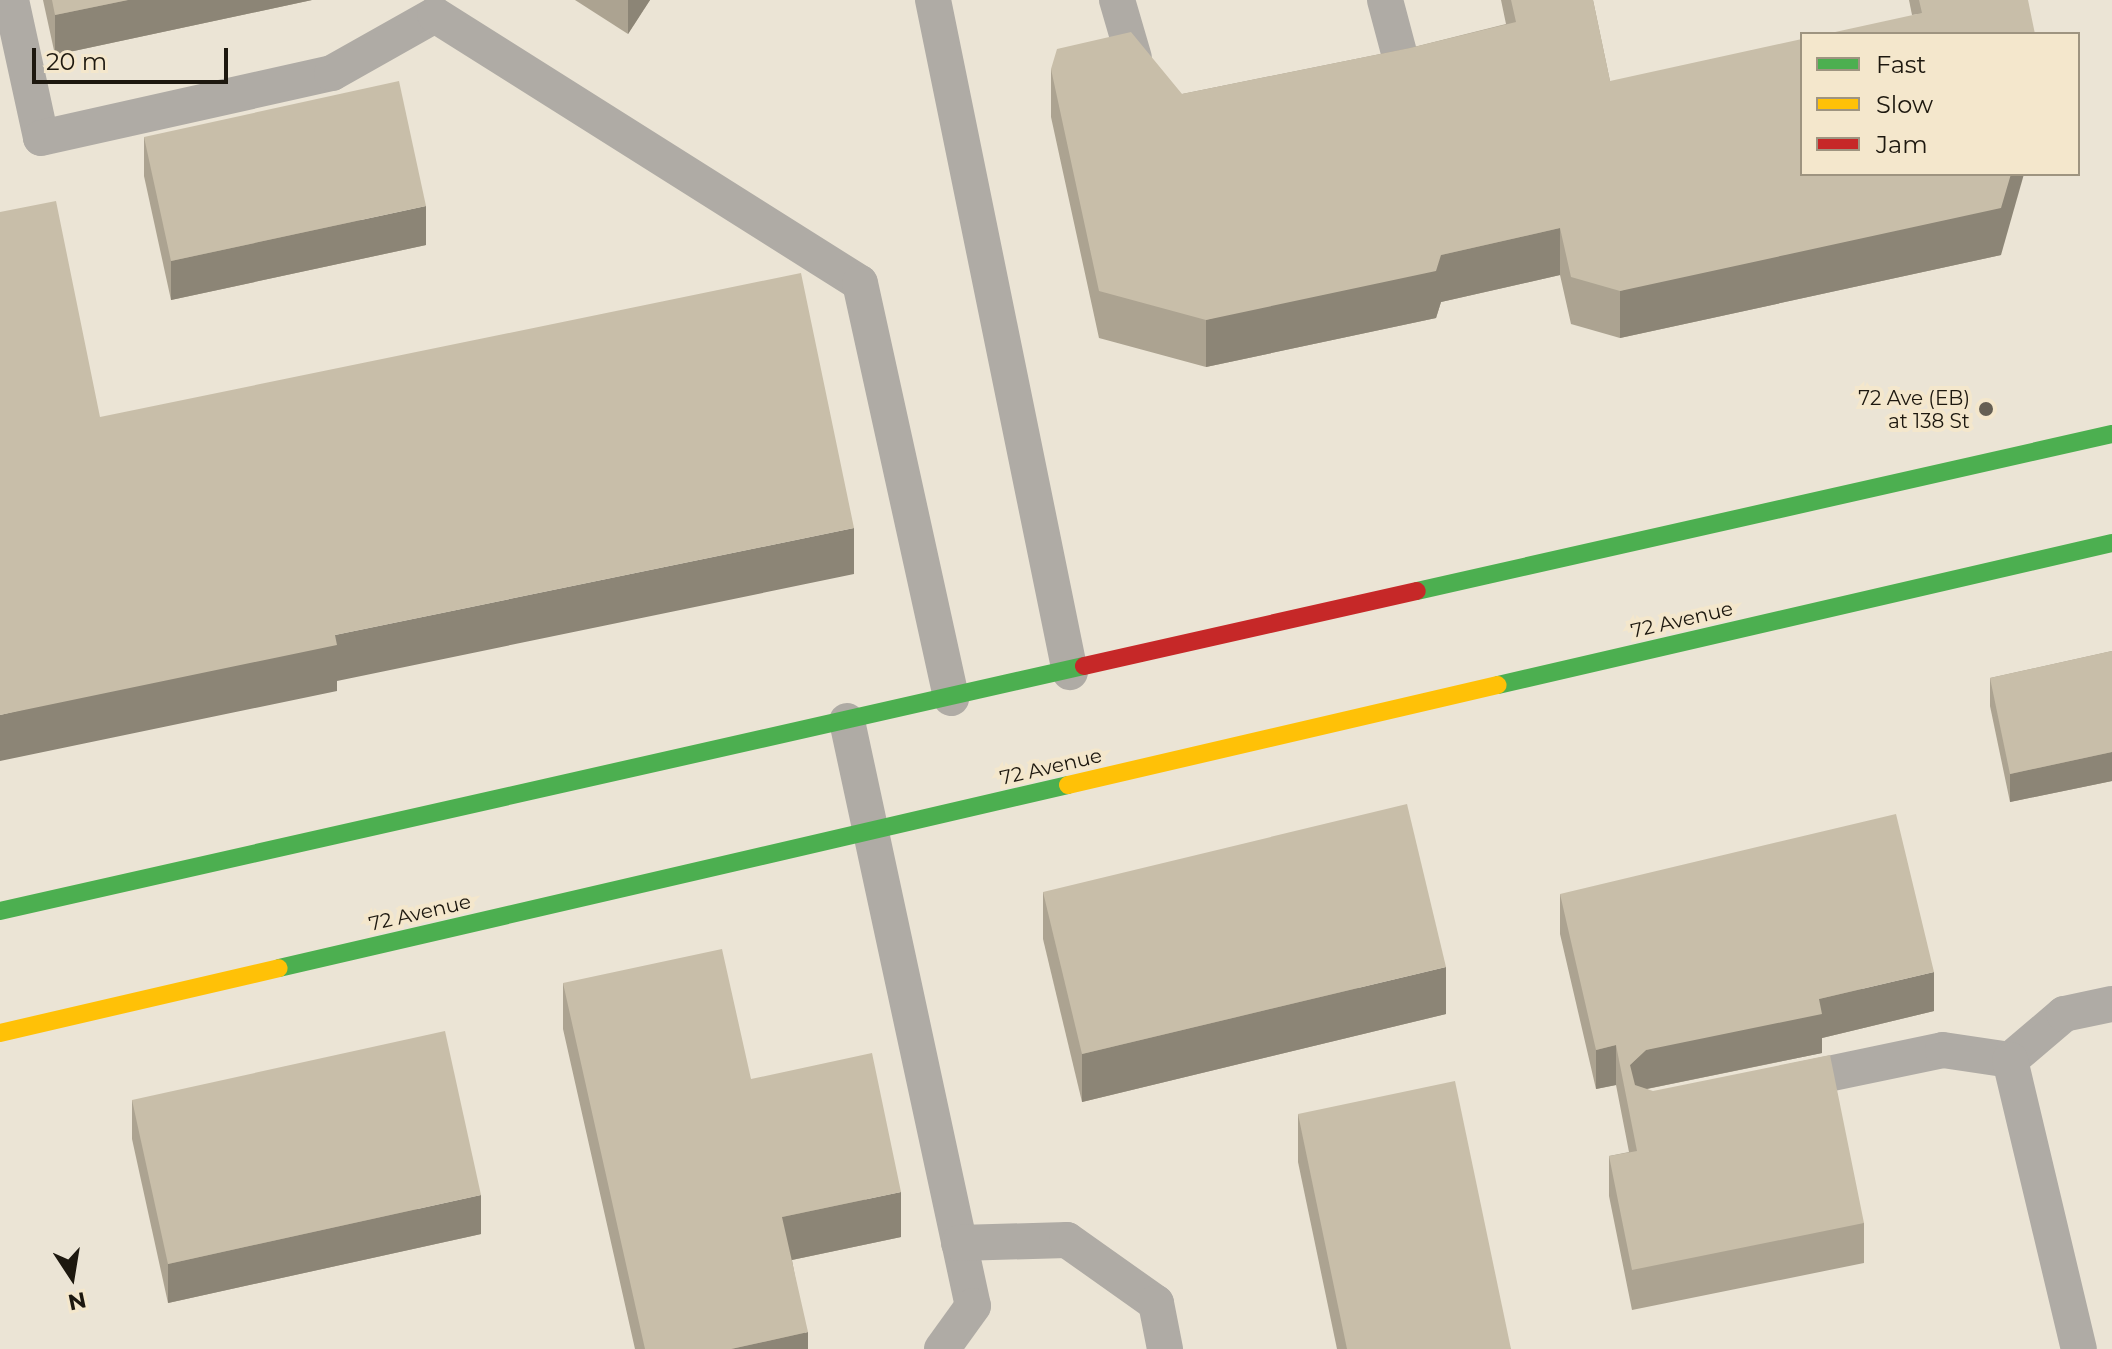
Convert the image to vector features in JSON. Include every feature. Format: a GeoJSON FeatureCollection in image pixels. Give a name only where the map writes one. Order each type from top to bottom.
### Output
{"type":"FeatureCollection","features":[{"type":"Feature","properties":{"kind":"main road"},"geometry":{"type":"LineString","coordinates":[[0,911],[1070,672],[2112,434]]}},
{"type":"Feature","properties":{"kind":"main road","name":"72 Avenue"},"geometry":{"type":"LineString","coordinates":[[0,1033],[2112,543]]}},
{"type":"Feature","properties":{"kind":"lane"},"geometry":{"type":"LineString","coordinates":[[11,0],[41,138],[332,73],[437,8],[860,283],[951,698]]}},
{"type":"Feature","properties":{"kind":"lane"},"geometry":{"type":"LineString","coordinates":[[933,0],[1070,672]]}},
{"type":"Feature","properties":{"kind":"lane"},"geometry":{"type":"LineString","coordinates":[[1117,0],[1134,58]]}},
{"type":"Feature","properties":{"kind":"lane"},"geometry":{"type":"LineString","coordinates":[[1385,0],[1405,75]]}},
{"type":"Feature","properties":{"kind":"lane"},"geometry":{"type":"LineString","coordinates":[[847,721],[973,1306],[942,1349]]}},
{"type":"Feature","properties":{"kind":"lane"},"geometry":{"type":"LineString","coordinates":[[1758,1088],[1943,1050],[2010,1060],[2064,1014],[2112,1004]]}},
{"type":"Feature","properties":{"kind":"lane"},"geometry":{"type":"LineString","coordinates":[[2010,1060],[2079,1349]]}},
{"type":"Feature","properties":{"kind":"lane"},"geometry":{"type":"LineString","coordinates":[[959,1243],[1067,1240],[1156,1303],[1165,1349]]}},
{"type":"Feature","properties":{"kind":"building"},"geometry":{"type":"Polygon","coordinates":[[[52,0],[128,0],[55,15],[52,0]]]}},
{"type":"Feature","properties":{"kind":"building"},"geometry":{"type":"Polygon","coordinates":[[[1511,0],[1593,0],[1610,81],[1800,39],[1800,176],[2010,176],[2001,208],[1620,291],[1571,277],[1560,228],[1441,255],[1436,271],[1206,320],[1099,291],[1051,69],[1057,49],[1131,32],[1182,94],[1410,48],[1516,22],[1511,0]]]}},
{"type":"Feature","properties":{"kind":"building"},"geometry":{"type":"Polygon","coordinates":[[[1919,0],[2028,0],[2035,32],[1835,32],[1922,13],[1919,0]]]}},
{"type":"Feature","properties":{"kind":"building"},"geometry":{"type":"Polygon","coordinates":[[[399,81],[426,206],[171,261],[144,137],[399,81]]]}},
{"type":"Feature","properties":{"kind":"building"},"geometry":{"type":"Polygon","coordinates":[[[56,201],[100,417],[801,273],[854,528],[335,635],[337,645],[0,715],[0,212],[56,201]]]}},
{"type":"Feature","properties":{"kind":"building"},"geometry":{"type":"Polygon","coordinates":[[[2112,651],[2112,752],[2010,774],[1990,678],[2112,651]]]}},
{"type":"Feature","properties":{"kind":"building"},"geometry":{"type":"Polygon","coordinates":[[[1407,804],[1446,967],[1082,1054],[1043,892],[1407,804]]]}},
{"type":"Feature","properties":{"kind":"building"},"geometry":{"type":"Polygon","coordinates":[[[1896,814],[1934,972],[1819,999],[1822,1014],[1646,1050],[1630,1065],[1635,1085],[1653,1091],[1830,1055],[1864,1223],[1632,1270],[1609,1156],[1637,1151],[1616,1045],[1596,1050],[1560,894],[1896,814]]]}},
{"type":"Feature","properties":{"kind":"building"},"geometry":{"type":"Polygon","coordinates":[[[722,949],[751,1079],[872,1053],[901,1192],[782,1217],[808,1332],[731,1349],[645,1349],[563,983],[722,949]]]}},
{"type":"Feature","properties":{"kind":"building"},"geometry":{"type":"Polygon","coordinates":[[[445,1031],[481,1195],[168,1264],[132,1100],[445,1031]]]}},
{"type":"Feature","properties":{"kind":"building"},"geometry":{"type":"Polygon","coordinates":[[[1455,1081],[1511,1349],[1347,1349],[1298,1114],[1455,1081]]]}},
{"type":"Feature","properties":{"kind":"traffic: fast"},"geometry":{"type":"LineString","coordinates":[[1417,591],[2112,434]]}},
{"type":"Feature","properties":{"kind":"traffic: fast"},"geometry":{"type":"LineString","coordinates":[[1498,685],[2112,543]]}},
{"type":"Feature","properties":{"kind":"traffic: fast"},"geometry":{"type":"LineString","coordinates":[[0,911],[1084,666]]}},
{"type":"Feature","properties":{"kind":"traffic: fast"},"geometry":{"type":"LineString","coordinates":[[279,968],[1068,785]]}},
{"type":"Feature","properties":{"kind":"traffic: slow"},"geometry":{"type":"LineString","coordinates":[[1068,785],[1498,685]]}},
{"type":"Feature","properties":{"kind":"traffic: slow"},"geometry":{"type":"LineString","coordinates":[[0,1033],[279,968]]}},
{"type":"Feature","properties":{"kind":"traffic: jam"},"geometry":{"type":"LineString","coordinates":[[1084,666],[1417,591]]}},
{"type":"Feature","properties":{"kind":"place","name":"72 Ave (EB) at 138 St"},"geometry":{"type":"Point","coordinates":[1986,409]}}]}
